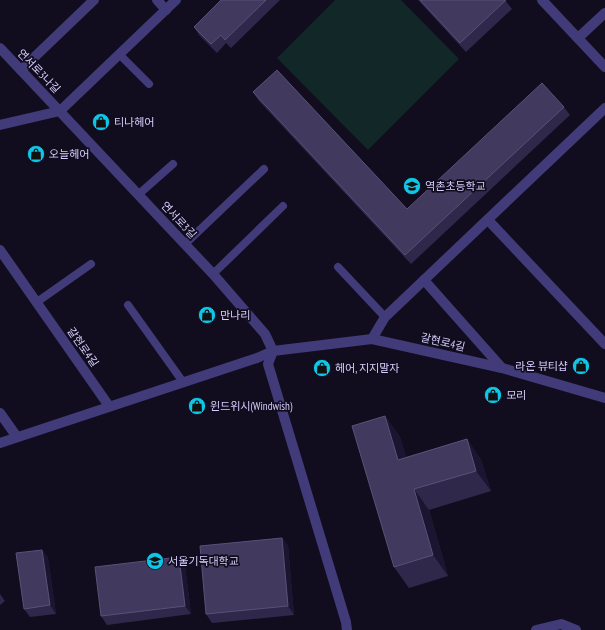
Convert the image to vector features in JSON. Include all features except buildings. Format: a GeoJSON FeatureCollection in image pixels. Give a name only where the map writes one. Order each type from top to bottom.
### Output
{"type":"FeatureCollection","features":[{"type":"Feature","properties":{"kind":"street"},"geometry":{"type":"LineString","coordinates":[[21,70],[94,0]]}},
{"type":"Feature","properties":{"kind":"street"},"geometry":{"type":"LineString","coordinates":[[156,0],[166,10]]}},
{"type":"Feature","properties":{"kind":"street"},"geometry":{"type":"LineString","coordinates":[[0,125],[60,111],[176,0]]}},
{"type":"Feature","properties":{"kind":"street"},"geometry":{"type":"LineString","coordinates":[[542,0],[605,67]]}},
{"type":"Feature","properties":{"kind":"street"},"geometry":{"type":"LineString","coordinates":[[578,38],[605,12]]}},
{"type":"Feature","properties":{"kind":"street","name":"연서로3나길"},"geometry":{"type":"LineString","coordinates":[[1,50],[60,111]]}},
{"type":"Feature","properties":{"kind":"street"},"geometry":{"type":"LineString","coordinates":[[372,339],[385,317],[605,108]]}},
{"type":"Feature","properties":{"kind":"street","name":"연서로3길"},"geometry":{"type":"LineString","coordinates":[[60,111],[213,274],[265,334],[273,351]]}},
{"type":"Feature","properties":{"kind":"street"},"geometry":{"type":"LineString","coordinates":[[488,220],[605,344]]}},
{"type":"Feature","properties":{"kind":"street"},"geometry":{"type":"LineString","coordinates":[[0,250],[37,302]]}},
{"type":"Feature","properties":{"kind":"street"},"geometry":{"type":"LineString","coordinates":[[424,280],[502,368]]}},
{"type":"Feature","properties":{"kind":"street","name":"갈현로4길"},"geometry":{"type":"LineString","coordinates":[[37,302],[109,406]]}},
{"type":"Feature","properties":{"kind":"street","name":"갈현로4길"},"geometry":{"type":"LineString","coordinates":[[183,382],[257,358],[273,351],[372,339],[502,368],[605,398]]}},
{"type":"Feature","properties":{"kind":"street"},"geometry":{"type":"LineString","coordinates":[[273,351],[268,364],[347,630]]}},
{"type":"Feature","properties":{"kind":"street"},"geometry":{"type":"LineString","coordinates":[[0,443],[183,382]]}},
{"type":"Feature","properties":{"kind":"street"},"geometry":{"type":"LineString","coordinates":[[0,413],[17,437]]}},
{"type":"Feature","properties":{"kind":"street"},"geometry":{"type":"LineString","coordinates":[[536,630],[561,624],[576,630]]}},
{"type":"Feature","properties":{"kind":"lane"},"geometry":{"type":"LineString","coordinates":[[119,54],[150,84]]}},
{"type":"Feature","properties":{"kind":"lane"},"geometry":{"type":"LineString","coordinates":[[139,194],[173,164]]}},
{"type":"Feature","properties":{"kind":"lane"},"geometry":{"type":"LineString","coordinates":[[185,244],[264,169]]}},
{"type":"Feature","properties":{"kind":"lane"},"geometry":{"type":"LineString","coordinates":[[213,274],[283,206]]}},
{"type":"Feature","properties":{"kind":"lane"},"geometry":{"type":"LineString","coordinates":[[37,302],[91,264]]}},
{"type":"Feature","properties":{"kind":"lane"},"geometry":{"type":"LineString","coordinates":[[338,267],[385,317]]}},
{"type":"Feature","properties":{"kind":"lane"},"geometry":{"type":"LineString","coordinates":[[128,304],[183,382]]}},
{"type":"Feature","properties":{"kind":"green space"},"geometry":{"type":"Polygon","coordinates":[[[335,0],[401,0],[459,59],[368,150],[277,58],[335,0]]]}},
{"type":"Feature","properties":{"kind":"place","name":"티나헤어"},"geometry":{"type":"Point","coordinates":[101,122]}},
{"type":"Feature","properties":{"kind":"place","name":"오늘헤어"},"geometry":{"type":"Point","coordinates":[36,154]}},
{"type":"Feature","properties":{"kind":"place","name":"역촌초등학교"},"geometry":{"type":"Point","coordinates":[412,186]}},
{"type":"Feature","properties":{"kind":"place","name":"만나리"},"geometry":{"type":"Point","coordinates":[207,315]}},
{"type":"Feature","properties":{"kind":"place","name":"라온 뷰티샵"},"geometry":{"type":"Point","coordinates":[581,366]}},
{"type":"Feature","properties":{"kind":"place","name":"헤어, 지지말자"},"geometry":{"type":"Point","coordinates":[322,368]}},
{"type":"Feature","properties":{"kind":"place","name":"모리"},"geometry":{"type":"Point","coordinates":[493,395]}},
{"type":"Feature","properties":{"kind":"place","name":"윈드위시(Windwish)"},"geometry":{"type":"Point","coordinates":[197,406]}},
{"type":"Feature","properties":{"kind":"place","name":"서울기독대학교"},"geometry":{"type":"Point","coordinates":[155,561]}}]}
